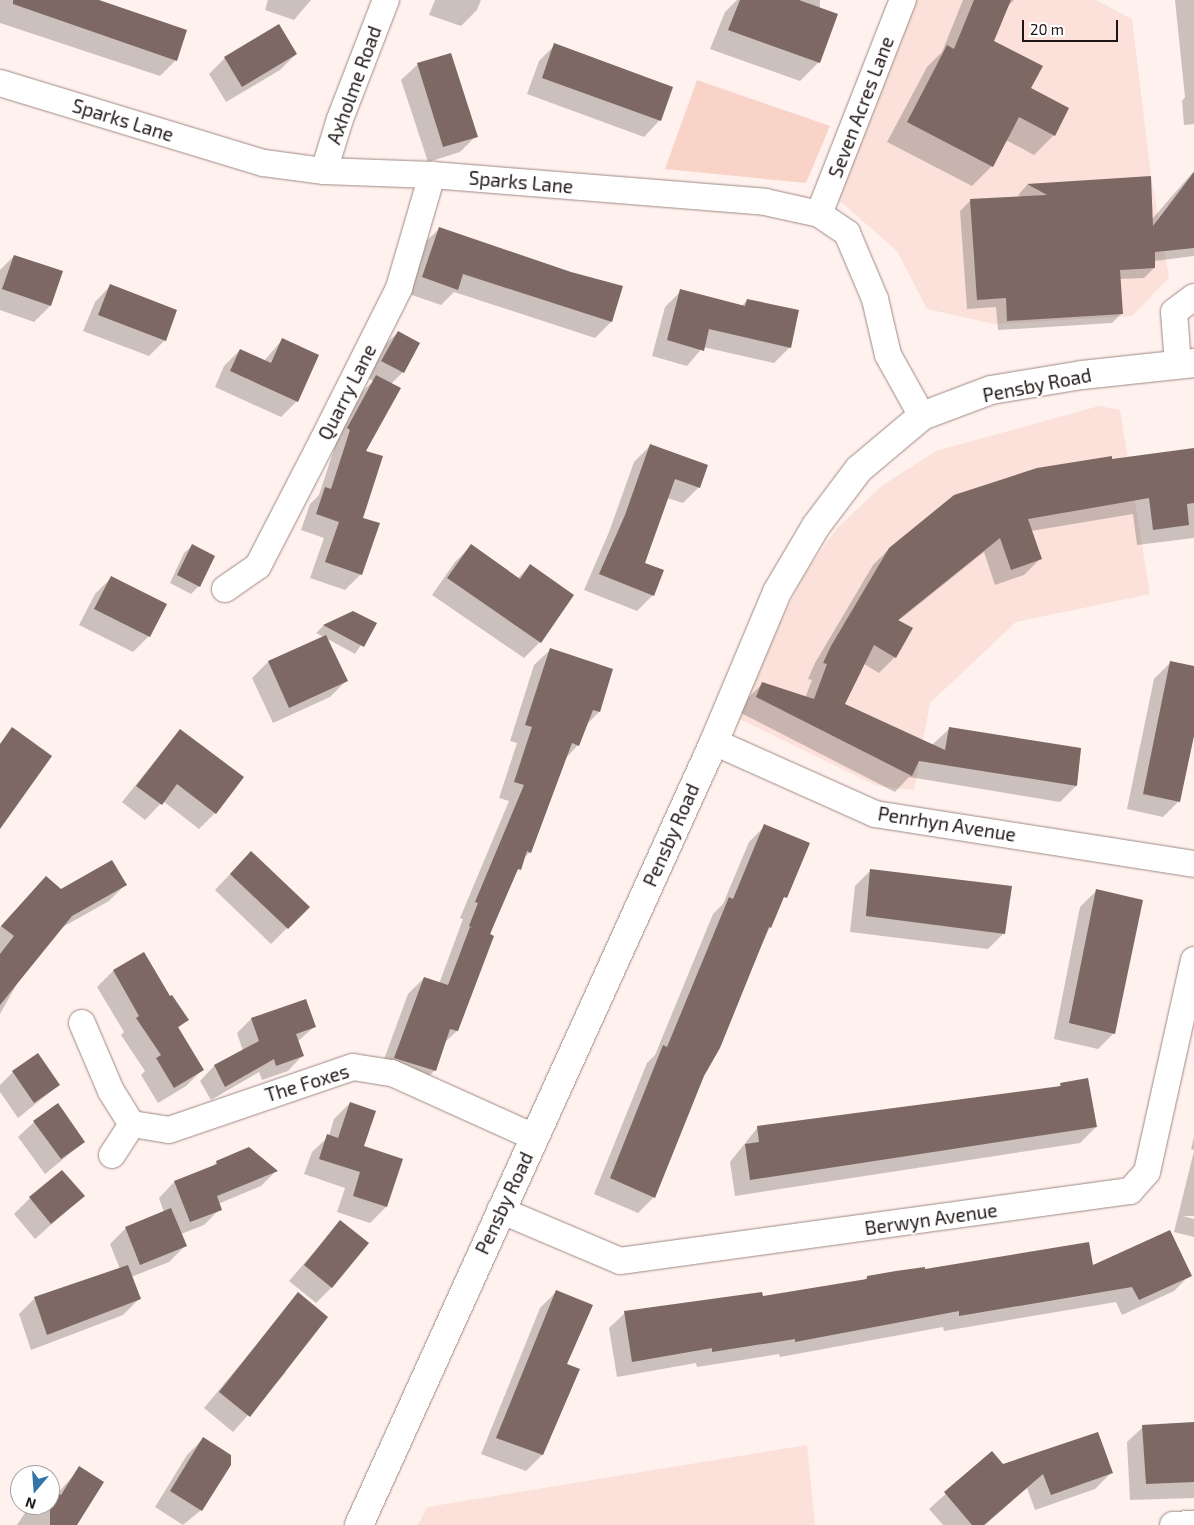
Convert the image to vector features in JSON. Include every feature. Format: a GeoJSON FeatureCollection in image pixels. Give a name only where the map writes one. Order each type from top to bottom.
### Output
{"type":"FeatureCollection","features":[{"type":"Feature","properties":{"kind":"main road","name":"Pensby Road"},"geometry":{"type":"LineString","coordinates":[[359,1525],[500,1210],[714,742],[777,592],[816,526],[859,470],[922,416],[991,390],[1082,375],[1186,364]]}},
{"type":"Feature","properties":{"kind":"street","name":"Axholme Road"},"geometry":{"type":"LineString","coordinates":[[324,171],[340,119],[386,0]]}},
{"type":"Feature","properties":{"kind":"street","name":"Seven Acres Lane"},"geometry":{"type":"LineString","coordinates":[[819,214],[903,0]]}},
{"type":"Feature","properties":{"kind":"street","name":"Sparks Lane"},"geometry":{"type":"LineString","coordinates":[[0,83],[264,163],[324,171],[432,175],[766,202],[819,214],[847,234],[875,298],[888,355],[922,416]]}},
{"type":"Feature","properties":{"kind":"street","name":"Quarry Lane"},"geometry":{"type":"LineString","coordinates":[[225,589],[258,566],[399,288],[432,175]]}},
{"type":"Feature","properties":{"kind":"street","name":"Pensby Road"},"geometry":{"type":"LineString","coordinates":[[1186,364],[1174,312],[1194,297]]}},
{"type":"Feature","properties":{"kind":"street","name":"Penrhyn Avenue"},"geometry":{"type":"LineString","coordinates":[[714,742],[875,814],[1194,864]]}},
{"type":"Feature","properties":{"kind":"street","name":"Berwyn Avenue"},"geometry":{"type":"LineString","coordinates":[[500,1210],[620,1261],[1130,1192],[1147,1172],[1194,960]]}},
{"type":"Feature","properties":{"kind":"street"},"geometry":{"type":"LineString","coordinates":[[82,1022],[111,1091],[132,1124],[112,1155]]}},
{"type":"Feature","properties":{"kind":"street","name":"The Foxes"},"geometry":{"type":"LineString","coordinates":[[132,1124],[169,1130],[353,1067],[392,1074],[534,1137]]}},
{"type":"Feature","properties":{"kind":"street"},"geometry":{"type":"LineString","coordinates":[[1173,1525],[1194,1524]]}},
{"type":"Feature","properties":{"kind":"shaded area"},"geometry":{"type":"Polygon","coordinates":[[[916,0],[1096,0],[1132,19],[1151,176],[1169,278],[1132,316],[994,324],[927,309],[897,251],[834,196],[916,0]]]}},
{"type":"Feature","properties":{"kind":"shaded area"},"geometry":{"type":"Polygon","coordinates":[[[697,80],[830,126],[806,183],[665,169],[697,80]]]}},
{"type":"Feature","properties":{"kind":"shaded area"},"geometry":{"type":"Polygon","coordinates":[[[1099,406],[1120,410],[1150,594],[1016,622],[930,703],[914,790],[877,786],[738,718],[766,649],[806,572],[838,527],[883,485],[936,451],[1099,406]]]}},
{"type":"Feature","properties":{"kind":"shaded area"},"geometry":{"type":"Polygon","coordinates":[[[807,1445],[815,1525],[418,1525],[427,1507],[807,1445]]]}},
{"type":"Feature","properties":{"kind":"building"},"geometry":{"type":"Polygon","coordinates":[[[13,0],[99,0],[187,30],[177,61],[13,4],[13,0]]]}},
{"type":"Feature","properties":{"kind":"building"},"geometry":{"type":"Polygon","coordinates":[[[740,0],[799,0],[838,14],[820,63],[728,30],[740,0]]]}},
{"type":"Feature","properties":{"kind":"building"},"geometry":{"type":"Polygon","coordinates":[[[974,0],[1011,0],[994,41],[1043,66],[1031,88],[1069,108],[1055,136],[1019,117],[993,167],[907,122],[947,45],[954,49],[974,0]]]}},
{"type":"Feature","properties":{"kind":"building"},"geometry":{"type":"Polygon","coordinates":[[[279,24],[297,54],[242,87],[224,57],[279,24]]]}},
{"type":"Feature","properties":{"kind":"building"},"geometry":{"type":"Polygon","coordinates":[[[554,43],[673,87],[661,121],[542,78],[554,43]]]}},
{"type":"Feature","properties":{"kind":"building"},"geometry":{"type":"Polygon","coordinates":[[[451,53],[478,137],[443,147],[417,63],[451,53]]]}},
{"type":"Feature","properties":{"kind":"building"},"geometry":{"type":"Polygon","coordinates":[[[1194,172],[1194,248],[1155,252],[1155,268],[1120,270],[1123,314],[1007,321],[1006,298],[977,300],[970,199],[1047,195],[1027,184],[1151,176],[1153,226],[1194,172]]]}},
{"type":"Feature","properties":{"kind":"building"},"geometry":{"type":"Polygon","coordinates":[[[439,227],[571,272],[623,286],[612,322],[463,274],[458,290],[422,277],[439,227]]]}},
{"type":"Feature","properties":{"kind":"building"},"geometry":{"type":"Polygon","coordinates":[[[14,255],[63,271],[51,306],[2,289],[14,255]]]}},
{"type":"Feature","properties":{"kind":"building"},"geometry":{"type":"Polygon","coordinates":[[[110,284],[177,310],[166,341],[98,315],[110,284]]]}},
{"type":"Feature","properties":{"kind":"building"},"geometry":{"type":"Polygon","coordinates":[[[680,289],[745,306],[747,299],[799,310],[791,348],[709,329],[704,351],[667,340],[680,289]]]}},
{"type":"Feature","properties":{"kind":"building"},"geometry":{"type":"Polygon","coordinates":[[[398,331],[420,343],[404,373],[381,361],[398,331]]]}},
{"type":"Feature","properties":{"kind":"building"},"geometry":{"type":"Polygon","coordinates":[[[282,338],[319,355],[298,402],[230,371],[240,349],[271,363],[282,338]]]}},
{"type":"Feature","properties":{"kind":"building"},"geometry":{"type":"Polygon","coordinates":[[[376,375],[401,388],[366,451],[383,456],[363,518],[380,523],[362,575],[325,562],[339,522],[316,514],[325,487],[331,489],[350,430],[347,428],[376,375]]]}},
{"type":"Feature","properties":{"kind":"building"},"geometry":{"type":"Polygon","coordinates":[[[650,444],[708,465],[700,488],[675,479],[645,563],[664,570],[654,596],[599,574],[625,515],[650,444]]]}},
{"type":"Feature","properties":{"kind":"building"},"geometry":{"type":"Polygon","coordinates":[[[1194,448],[1194,503],[1187,504],[1189,525],[1153,530],[1149,498],[1028,519],[1042,559],[1011,570],[1000,538],[898,620],[913,628],[896,658],[874,645],[845,704],[945,750],[949,727],[1081,748],[1077,786],[919,761],[912,776],[756,697],[762,682],[814,699],[827,664],[823,663],[831,646],[889,548],[954,495],[1037,468],[1112,456],[1112,459],[1194,448]]]}},
{"type":"Feature","properties":{"kind":"building"},"geometry":{"type":"Polygon","coordinates":[[[192,544],[215,556],[200,587],[177,575],[192,544]]]}},
{"type":"Feature","properties":{"kind":"building"},"geometry":{"type":"Polygon","coordinates":[[[471,544],[520,579],[530,564],[574,595],[541,643],[447,578],[471,544]]]}},
{"type":"Feature","properties":{"kind":"building"},"geometry":{"type":"Polygon","coordinates":[[[111,576],[167,604],[150,637],[94,609],[111,576]]]}},
{"type":"Feature","properties":{"kind":"building"},"geometry":{"type":"Polygon","coordinates":[[[353,611],[377,623],[364,647],[323,625],[353,611]]]}},
{"type":"Feature","properties":{"kind":"building"},"geometry":{"type":"Polygon","coordinates":[[[326,635],[348,681],[289,708],[268,661],[326,635]]]}},
{"type":"Feature","properties":{"kind":"building"},"geometry":{"type":"Polygon","coordinates":[[[550,648],[613,669],[600,712],[593,710],[579,746],[572,743],[531,853],[527,851],[521,870],[518,869],[490,934],[494,936],[458,1031],[450,1029],[436,1071],[394,1058],[424,977],[448,985],[470,927],[473,928],[469,926],[478,903],[475,902],[524,785],[514,782],[532,727],[525,725],[550,648]]]}},
{"type":"Feature","properties":{"kind":"building"},"geometry":{"type":"Polygon","coordinates":[[[1170,661],[1194,666],[1194,736],[1180,802],[1143,794],[1170,661]]]}},
{"type":"Feature","properties":{"kind":"building"},"geometry":{"type":"Polygon","coordinates":[[[12,727],[52,756],[0,829],[0,744],[12,727]]]}},
{"type":"Feature","properties":{"kind":"building"},"geometry":{"type":"Polygon","coordinates":[[[180,729],[244,777],[216,814],[177,784],[162,805],[136,786],[180,729]]]}},
{"type":"Feature","properties":{"kind":"building"},"geometry":{"type":"Polygon","coordinates":[[[764,824],[810,843],[787,898],[784,897],[771,928],[769,927],[720,1048],[704,1076],[655,1198],[610,1178],[663,1045],[667,1047],[729,897],[733,899],[764,824]]]}},
{"type":"Feature","properties":{"kind":"building"},"geometry":{"type":"Polygon","coordinates":[[[251,851],[310,907],[288,929],[230,874],[251,851]]]}},
{"type":"Feature","properties":{"kind":"building"},"geometry":{"type":"Polygon","coordinates":[[[112,860],[127,885],[72,916],[0,1005],[0,954],[14,936],[1,926],[46,876],[61,889],[112,860]]]}},
{"type":"Feature","properties":{"kind":"building"},"geometry":{"type":"Polygon","coordinates":[[[870,869],[1012,886],[1005,934],[866,916],[870,869]]]}},
{"type":"Feature","properties":{"kind":"building"},"geometry":{"type":"Polygon","coordinates":[[[1096,889],[1143,900],[1115,1034],[1069,1023],[1096,889]]]}},
{"type":"Feature","properties":{"kind":"building"},"geometry":{"type":"Polygon","coordinates":[[[144,952],[170,996],[172,995],[189,1020],[178,1027],[204,1070],[174,1088],[156,1058],[161,1055],[136,1018],[139,1016],[113,970],[144,952]]]}},
{"type":"Feature","properties":{"kind":"building"},"geometry":{"type":"Polygon","coordinates":[[[306,999],[316,1027],[296,1034],[304,1056],[276,1066],[274,1059],[225,1087],[214,1065],[259,1041],[251,1018],[306,999]]]}},
{"type":"Feature","properties":{"kind":"building"},"geometry":{"type":"Polygon","coordinates":[[[38,1053],[60,1085],[34,1103],[12,1071],[38,1053]]]}},
{"type":"Feature","properties":{"kind":"building"},"geometry":{"type":"Polygon","coordinates":[[[1088,1078],[1097,1127],[750,1180],[745,1144],[759,1142],[757,1126],[1061,1086],[1060,1083],[1088,1078]]]}},
{"type":"Feature","properties":{"kind":"building"},"geometry":{"type":"Polygon","coordinates":[[[350,1102],[376,1111],[364,1146],[403,1159],[387,1207],[353,1196],[360,1172],[319,1159],[327,1134],[338,1138],[350,1102]]]}},
{"type":"Feature","properties":{"kind":"building"},"geometry":{"type":"Polygon","coordinates":[[[58,1103],[85,1142],[61,1159],[33,1121],[58,1103]]]}},
{"type":"Feature","properties":{"kind":"building"},"geometry":{"type":"Polygon","coordinates":[[[249,1147],[278,1171],[217,1196],[222,1210],[190,1222],[174,1181],[217,1164],[216,1161],[249,1147]]]}},
{"type":"Feature","properties":{"kind":"building"},"geometry":{"type":"Polygon","coordinates":[[[62,1170],[85,1196],[51,1224],[29,1197],[62,1170]]]}},
{"type":"Feature","properties":{"kind":"building"},"geometry":{"type":"Polygon","coordinates":[[[171,1208],[187,1246],[140,1265],[125,1227],[171,1208]]]}},
{"type":"Feature","properties":{"kind":"building"},"geometry":{"type":"Polygon","coordinates":[[[340,1220],[369,1243],[332,1288],[304,1265],[340,1220]]]}},
{"type":"Feature","properties":{"kind":"building"},"geometry":{"type":"Polygon","coordinates":[[[1170,1230],[1192,1276],[1139,1300],[1132,1287],[959,1316],[959,1311],[795,1342],[795,1339],[712,1352],[712,1348],[632,1362],[624,1311],[762,1292],[763,1296],[867,1279],[867,1276],[896,1271],[925,1267],[925,1269],[1089,1242],[1093,1265],[1170,1230]]]}},
{"type":"Feature","properties":{"kind":"building"},"geometry":{"type":"Polygon","coordinates":[[[128,1265],[141,1299],[47,1335],[34,1297],[128,1265]]]}},
{"type":"Feature","properties":{"kind":"building"},"geometry":{"type":"Polygon","coordinates":[[[556,1290],[593,1305],[567,1364],[580,1369],[543,1455],[496,1438],[556,1290]]]}},
{"type":"Feature","properties":{"kind":"building"},"geometry":{"type":"Polygon","coordinates":[[[298,1292],[328,1317],[250,1417],[219,1392],[298,1292]]]}},
{"type":"Feature","properties":{"kind":"building"},"geometry":{"type":"Polygon","coordinates":[[[1194,1422],[1194,1482],[1146,1484],[1142,1425],[1194,1422]]]}},
{"type":"Feature","properties":{"kind":"building"},"geometry":{"type":"Polygon","coordinates":[[[1098,1432],[1113,1473],[1051,1495],[1043,1474],[984,1525],[972,1525],[944,1492],[992,1451],[1003,1464],[1098,1432]]]}},
{"type":"Feature","properties":{"kind":"building"},"geometry":{"type":"Polygon","coordinates":[[[203,1437],[231,1455],[231,1465],[202,1511],[170,1491],[203,1437]]]}},
{"type":"Feature","properties":{"kind":"building"},"geometry":{"type":"Polygon","coordinates":[[[79,1466],[104,1482],[77,1525],[50,1525],[50,1515],[60,1515],[61,1495],[79,1466]]]}}]}
